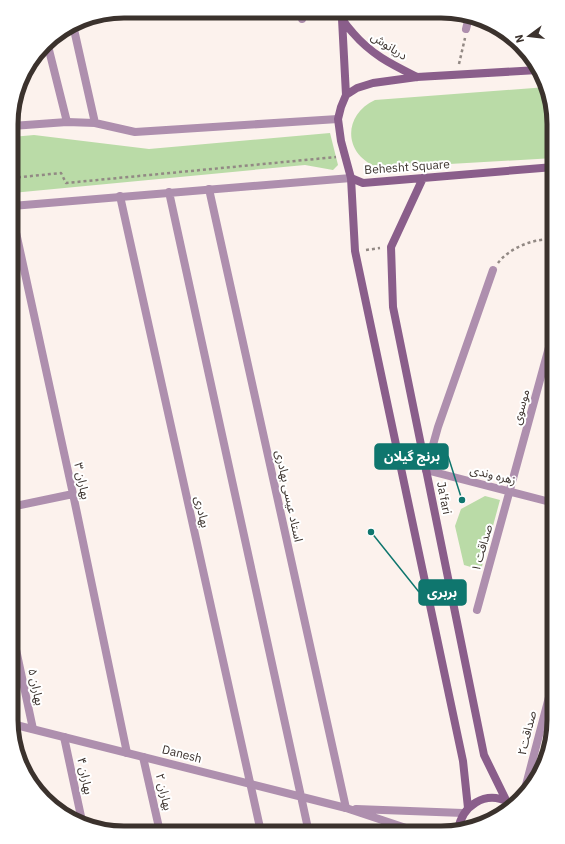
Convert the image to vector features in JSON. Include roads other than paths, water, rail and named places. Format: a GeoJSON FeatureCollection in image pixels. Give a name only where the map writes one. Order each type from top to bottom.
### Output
{"type":"FeatureCollection","features":[{"type":"Feature","properties":{"kind":"main road"},"geometry":{"type":"LineString","coordinates":[[341,18],[346,95],[357,88],[373,83],[417,77],[533,70]]}},
{"type":"Feature","properties":{"kind":"main road","name":"دریانوش"},"geometry":{"type":"LineString","coordinates":[[343,18],[366,48],[388,62],[417,77]]}},
{"type":"Feature","properties":{"kind":"main road","name":"Behesht Square"},"geometry":{"type":"LineString","coordinates":[[346,95],[338,119],[344,156],[350,178],[363,183],[547,168]]}},
{"type":"Feature","properties":{"kind":"main road"},"geometry":{"type":"LineString","coordinates":[[350,178],[355,251],[463,761],[466,810]]}},
{"type":"Feature","properties":{"kind":"main road","name":"Ja'fari"},"geometry":{"type":"LineString","coordinates":[[423,178],[391,247],[393,307],[484,755],[508,802]]}},
{"type":"Feature","properties":{"kind":"main road"},"geometry":{"type":"LineString","coordinates":[[460,824],[466,810],[474,802],[490,798],[508,802]]}},
{"type":"Feature","properties":{"kind":"street"},"geometry":{"type":"LineString","coordinates":[[466,29],[468,22]]}},
{"type":"Feature","properties":{"kind":"street"},"geometry":{"type":"LineString","coordinates":[[74,30],[95,123]]}},
{"type":"Feature","properties":{"kind":"street"},"geometry":{"type":"LineString","coordinates":[[49,49],[67,122]]}},
{"type":"Feature","properties":{"kind":"street"},"geometry":{"type":"LineString","coordinates":[[18,126],[67,122],[95,123],[135,132],[338,119]]}},
{"type":"Feature","properties":{"kind":"street"},"geometry":{"type":"LineString","coordinates":[[18,205],[350,178]]}},
{"type":"Feature","properties":{"kind":"street","name":"استاد عیسی بهادری"},"geometry":{"type":"LineString","coordinates":[[209,189],[346,808]]}},
{"type":"Feature","properties":{"kind":"street"},"geometry":{"type":"LineString","coordinates":[[169,192],[307,826]]}},
{"type":"Feature","properties":{"kind":"street","name":"بهادری"},"geometry":{"type":"LineString","coordinates":[[120,196],[260,826]]}},
{"type":"Feature","properties":{"kind":"street","name":"بهاران ۳"},"geometry":{"type":"LineString","coordinates":[[18,242],[127,753]]}},
{"type":"Feature","properties":{"kind":"street"},"geometry":{"type":"LineString","coordinates":[[426,470],[438,428],[493,270]]}},
{"type":"Feature","properties":{"kind":"street","name":"موسوی"},"geometry":{"type":"LineString","coordinates":[[511,492],[547,356]]}},
{"type":"Feature","properties":{"kind":"street","name":"زهره وندی"},"geometry":{"type":"LineString","coordinates":[[426,470],[547,500]]}},
{"type":"Feature","properties":{"kind":"street","name":"صداقت ۱"},"geometry":{"type":"LineString","coordinates":[[477,610],[511,492]]}},
{"type":"Feature","properties":{"kind":"street"},"geometry":{"type":"LineString","coordinates":[[18,505],[73,494]]}},
{"type":"Feature","properties":{"kind":"street","name":"بهاران ۵"},"geometry":{"type":"LineString","coordinates":[[18,659],[33,729]]}},
{"type":"Feature","properties":{"kind":"street","name":"صداقت۲"},"geometry":{"type":"LineString","coordinates":[[527,782],[547,705]]}},
{"type":"Feature","properties":{"kind":"street","name":"Danesh"},"geometry":{"type":"LineString","coordinates":[[18,726],[346,808],[400,826]]}},
{"type":"Feature","properties":{"kind":"street","name":"بهاران ۴"},"geometry":{"type":"LineString","coordinates":[[64,737],[81,817]]}},
{"type":"Feature","properties":{"kind":"street","name":"بهاران ۲"},"geometry":{"type":"LineString","coordinates":[[143,757],[159,826]]}},
{"type":"Feature","properties":{"kind":"street","name":"Danesh"},"geometry":{"type":"LineString","coordinates":[[346,808],[466,810]]}},
{"type":"Feature","properties":{"kind":"place","name":"برنج گیلان"},"geometry":{"type":"Point","coordinates":[462,500]}},
{"type":"Feature","properties":{"kind":"place","name":"بربری"},"geometry":{"type":"Point","coordinates":[371,532]}}]}
